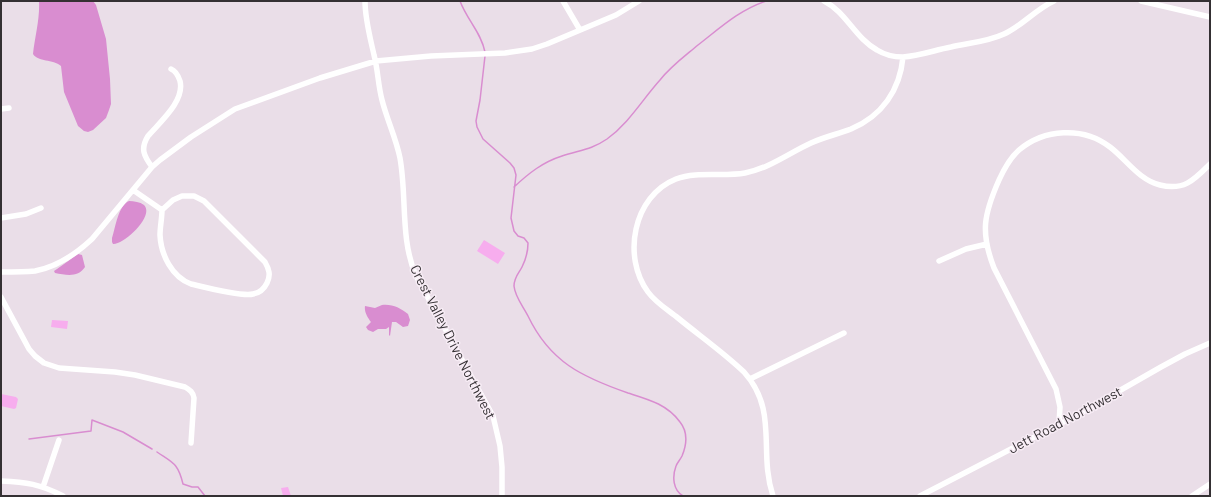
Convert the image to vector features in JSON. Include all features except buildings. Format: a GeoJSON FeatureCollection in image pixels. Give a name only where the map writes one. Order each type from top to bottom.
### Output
{"type":"FeatureCollection","features":[{"type":"Feature","properties":{"kind":"street","name":"Crest Valley Drive Northwest"},"geometry":{"type":"LineString","coordinates":[[365,1],[367,24],[376,61],[382,100],[398,148],[404,201],[406,238],[412,265],[416,276],[493,416],[500,446],[502,496]]}},
{"type":"Feature","properties":{"kind":"street"},"geometry":{"type":"LineString","coordinates":[[563,1],[580,30]]}},
{"type":"Feature","properties":{"kind":"street"},"geometry":{"type":"LineString","coordinates":[[1,272],[40,270],[54,265],[73,254],[92,239],[152,167],[191,137],[235,109],[320,78],[376,61],[431,56],[491,54],[532,49],[616,15],[639,1]]}},
{"type":"Feature","properties":{"kind":"street"},"geometry":{"type":"LineString","coordinates":[[824,1],[835,7],[859,36],[869,45],[884,54],[904,57],[982,42],[1003,35],[1054,1]]}},
{"type":"Feature","properties":{"kind":"street"},"geometry":{"type":"LineString","coordinates":[[1142,1],[1210,17]]}},
{"type":"Feature","properties":{"kind":"street"},"geometry":{"type":"LineString","coordinates":[[772,496],[767,468],[764,411],[759,394],[750,379],[737,365],[656,301],[644,286],[636,270],[634,252],[636,231],[642,211],[648,200],[657,191],[676,179],[695,176],[734,175],[756,170],[773,164],[813,142],[851,129],[863,123],[880,110],[892,95],[900,76],[904,57]]}},
{"type":"Feature","properties":{"kind":"street"},"geometry":{"type":"LineString","coordinates":[[152,167],[144,154],[144,142],[176,104],[180,93],[181,86],[179,79],[175,71],[171,69]]}},
{"type":"Feature","properties":{"kind":"street"},"geometry":{"type":"LineString","coordinates":[[1,109],[9,108]]}},
{"type":"Feature","properties":{"kind":"street"},"geometry":{"type":"LineString","coordinates":[[1059,424],[1060,407],[1056,389],[994,268],[987,244],[985,227],[987,211],[1003,171],[1018,151],[1027,144],[1058,133],[1073,133],[1089,136],[1100,141],[1110,147],[1144,178],[1160,185],[1173,186],[1185,184],[1195,179],[1210,164]]}},
{"type":"Feature","properties":{"kind":"street"},"geometry":{"type":"LineString","coordinates":[[133,190],[162,210]]}},
{"type":"Feature","properties":{"kind":"street"},"geometry":{"type":"LineString","coordinates":[[182,196],[194,196],[204,201],[265,262],[269,274],[265,287],[256,293],[246,295],[191,284],[180,279],[171,268],[162,248],[160,235],[162,210],[173,200],[182,196]]}},
{"type":"Feature","properties":{"kind":"street"},"geometry":{"type":"LineString","coordinates":[[1,218],[26,214],[41,208]]}},
{"type":"Feature","properties":{"kind":"street"},"geometry":{"type":"LineString","coordinates":[[939,262],[966,249],[987,244]]}},
{"type":"Feature","properties":{"kind":"street"},"geometry":{"type":"LineString","coordinates":[[1,297],[29,349],[44,363],[58,368],[135,375],[185,387],[190,390],[194,398],[191,443]]}},
{"type":"Feature","properties":{"kind":"street"},"geometry":{"type":"LineString","coordinates":[[750,379],[844,333]]}},
{"type":"Feature","properties":{"kind":"street","name":"Jett Road Northwest"},"geometry":{"type":"LineString","coordinates":[[920,496],[1077,415],[1185,354],[1210,343]]}},
{"type":"Feature","properties":{"kind":"street"},"geometry":{"type":"LineString","coordinates":[[43,487],[59,440]]}},
{"type":"Feature","properties":{"kind":"street"},"geometry":{"type":"LineString","coordinates":[[1,481],[25,482],[43,487],[63,496]]}},
{"type":"Feature","properties":{"kind":"street"},"geometry":{"type":"LineString","coordinates":[[1192,496],[1210,484]]}},
{"type":"Feature","properties":{"kind":"shaded area"},"geometry":{"type":"Polygon","coordinates":[[[39,1],[93,1],[96,5],[106,39],[111,104],[106,118],[93,130],[88,132],[84,131],[78,126],[64,92],[61,66],[54,62],[35,57],[33,54],[38,21],[39,1]]]}},
{"type":"Feature","properties":{"kind":"shaded area"},"geometry":{"type":"Polygon","coordinates":[[[129,201],[144,205],[146,210],[145,216],[137,229],[131,235],[118,243],[113,244],[112,238],[118,217],[122,207],[129,201]]]}},
{"type":"Feature","properties":{"kind":"shaded area"},"geometry":{"type":"Polygon","coordinates":[[[484,240],[505,253],[498,264],[477,251],[484,240]]]}},
{"type":"Feature","properties":{"kind":"shaded area"},"geometry":{"type":"Polygon","coordinates":[[[78,254],[82,255],[85,267],[79,273],[72,275],[55,273],[54,271],[78,254]]]}},
{"type":"Feature","properties":{"kind":"shaded area"},"geometry":{"type":"Polygon","coordinates":[[[382,305],[396,307],[408,314],[410,320],[408,326],[403,327],[396,322],[392,322],[390,336],[389,327],[386,329],[378,329],[373,332],[368,330],[366,327],[371,322],[366,313],[365,306],[375,308],[382,305]]]}},
{"type":"Feature","properties":{"kind":"shaded area"},"geometry":{"type":"Polygon","coordinates":[[[52,320],[68,321],[67,329],[51,327],[52,320]]]}},
{"type":"Feature","properties":{"kind":"shaded area"},"geometry":{"type":"Polygon","coordinates":[[[1,394],[16,397],[18,399],[16,408],[14,409],[1,406],[1,394]]]}},
{"type":"Feature","properties":{"kind":"shaded area"},"geometry":{"type":"Polygon","coordinates":[[[288,487],[291,496],[283,496],[281,488],[288,487]]]}},
{"type":"Feature","properties":{"kind":"waterway"},"geometry":{"type":"LineString","coordinates":[[460,1],[480,38],[485,52]]}},
{"type":"Feature","properties":{"kind":"waterway"},"geometry":{"type":"LineString","coordinates":[[514,187],[549,161],[590,148],[607,139],[622,126],[664,75],[678,61],[738,14],[766,1]]}},
{"type":"Feature","properties":{"kind":"waterway"},"geometry":{"type":"LineString","coordinates":[[485,56],[476,121],[477,127],[483,139],[510,163],[514,168],[516,175],[511,218],[514,231],[528,243],[526,258],[514,283],[518,298],[546,345],[569,366],[596,381],[663,406],[675,416],[683,426],[686,438],[685,447],[674,474],[675,487],[683,496]]}},
{"type":"Feature","properties":{"kind":"waterway"},"geometry":{"type":"LineString","coordinates":[[29,439],[91,431],[92,420],[123,432],[152,449]]}},
{"type":"Feature","properties":{"kind":"waterway"},"geometry":{"type":"LineString","coordinates":[[157,452],[174,464],[179,472],[183,484],[198,487],[205,496]]}}]}
